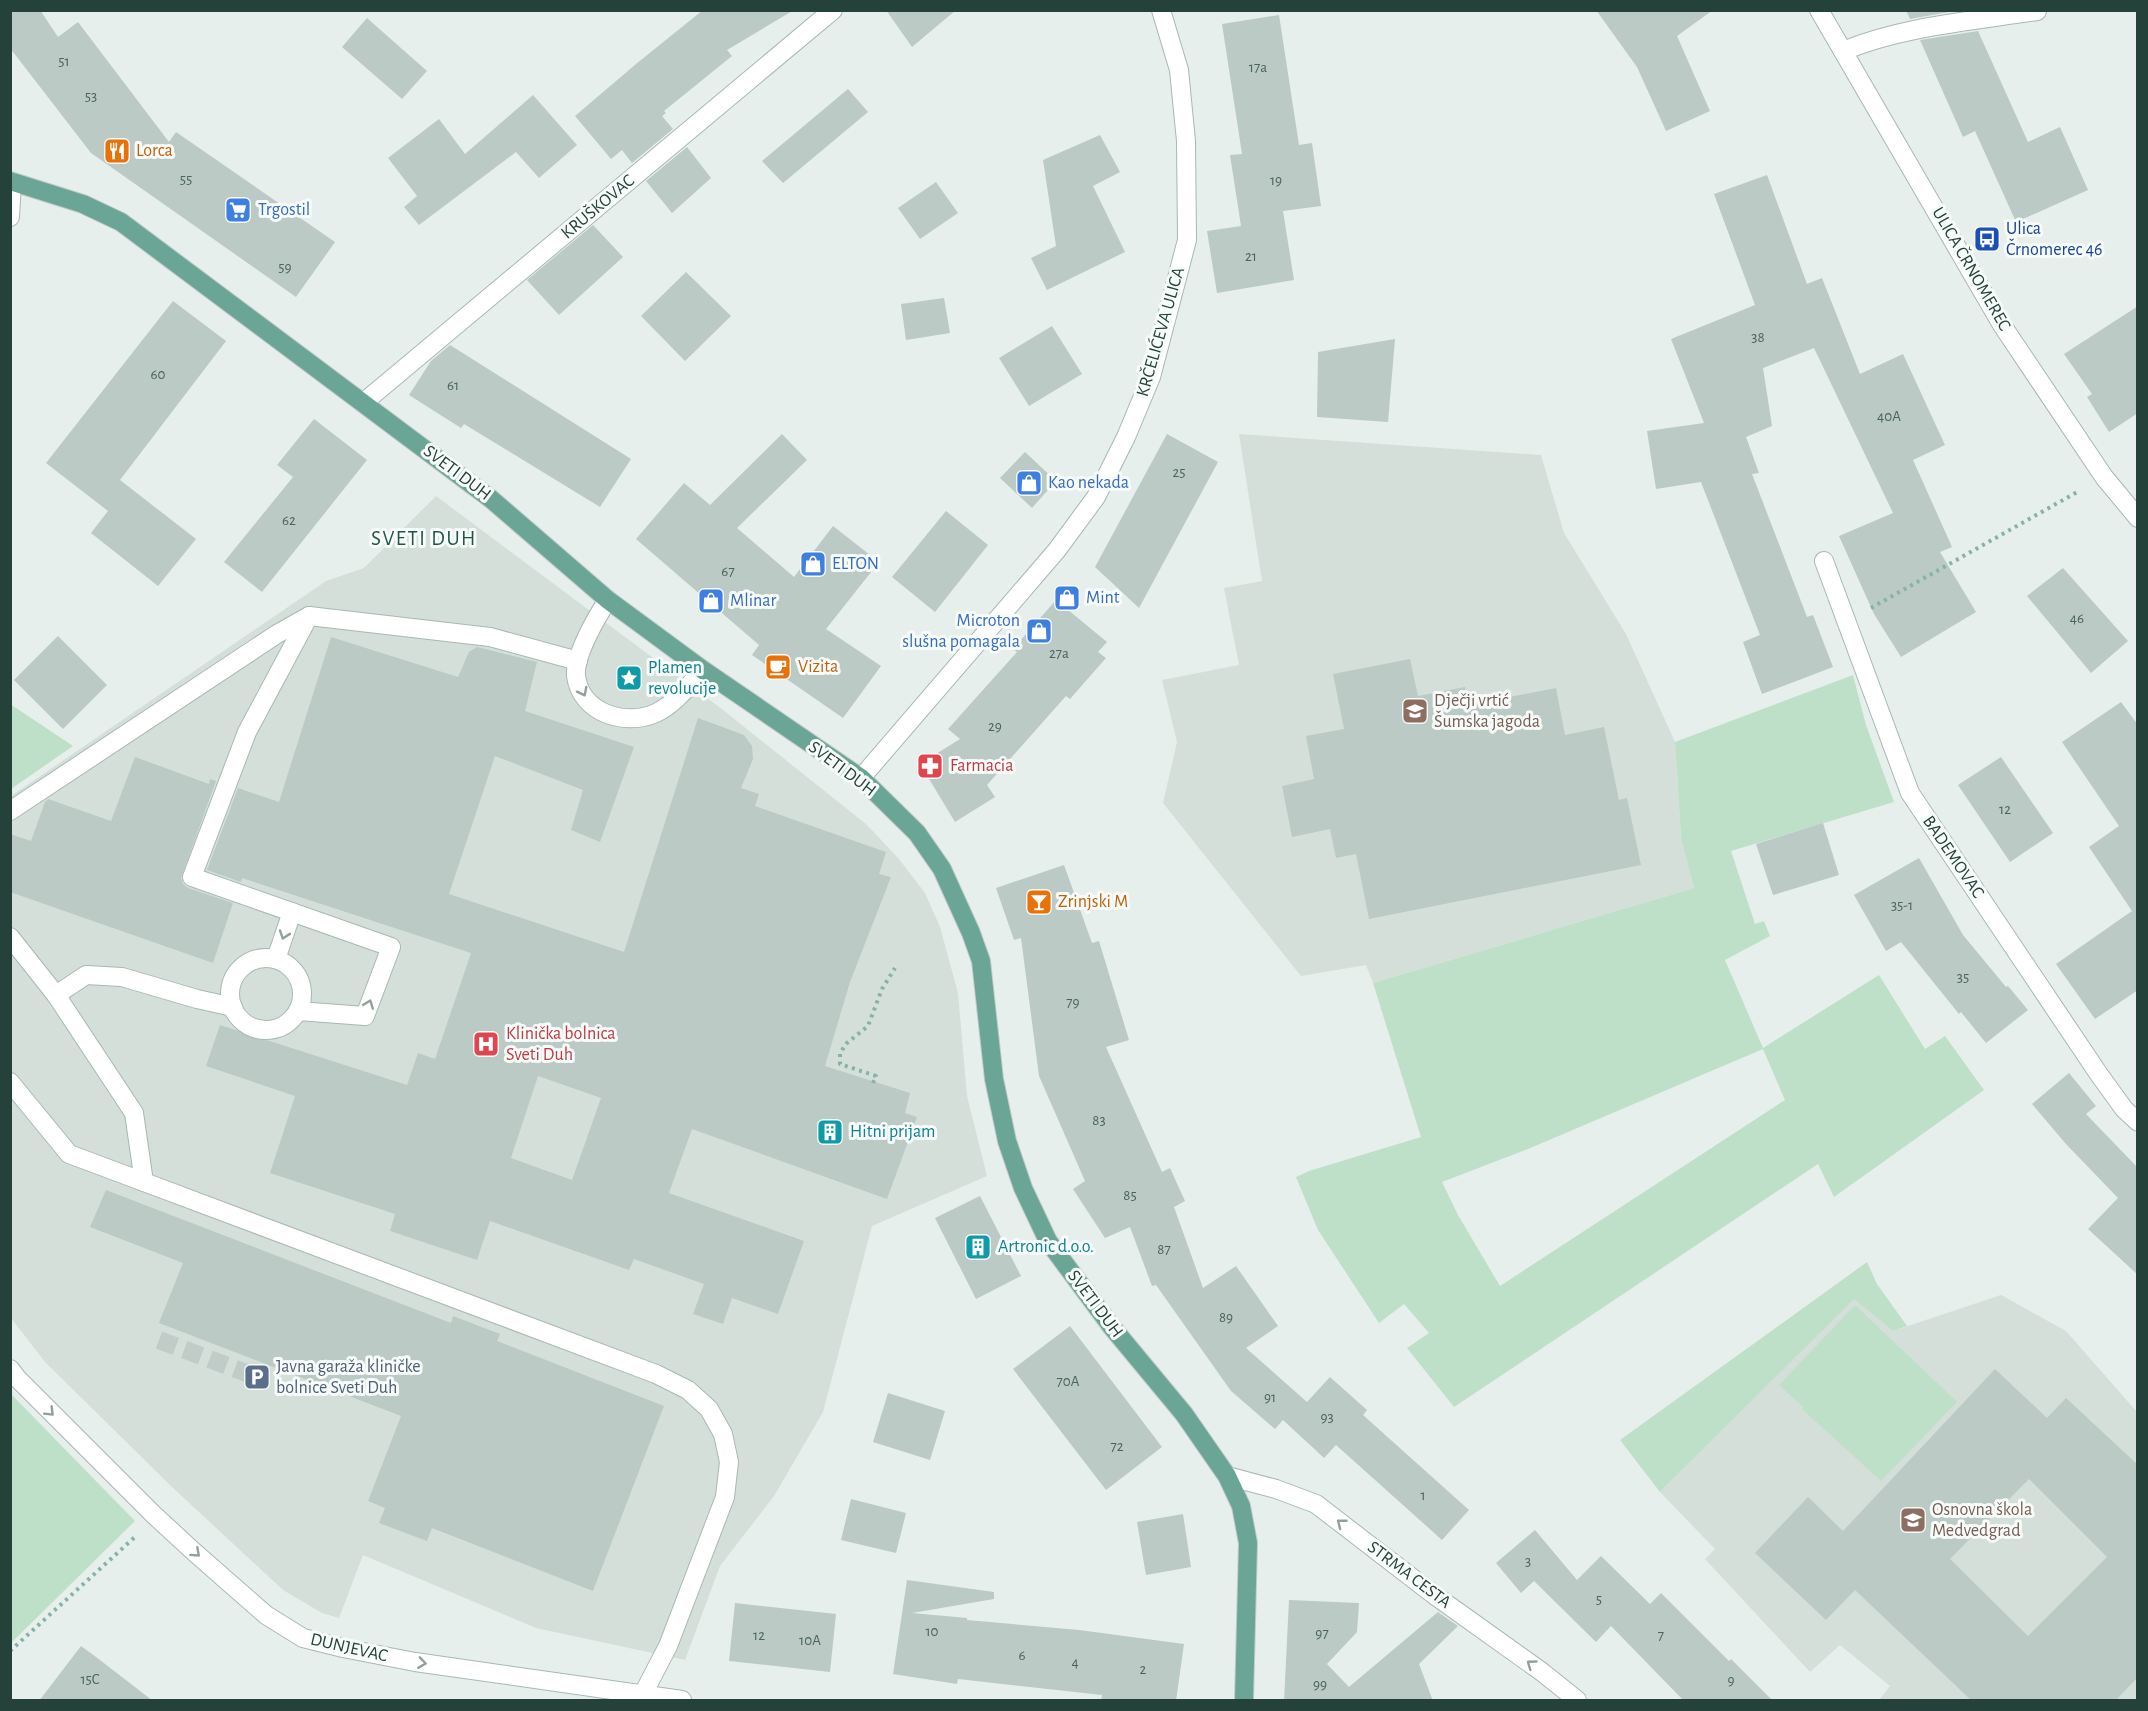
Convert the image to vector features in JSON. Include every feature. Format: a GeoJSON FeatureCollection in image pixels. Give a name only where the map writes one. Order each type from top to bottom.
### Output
{"type":"FeatureCollection","features":[{"type":"Feature","properties":{"kind":"main road","name":"SVETI DUH"},"geometry":{"type":"LineString","coordinates":[[11,181],[83,204],[121,222],[491,499],[608,600],[703,670],[861,778],[917,833],[942,869],[981,961],[994,1079],[1007,1141],[1023,1188],[1048,1241],[1111,1326],[1184,1414],[1227,1476],[1241,1506],[1248,1543],[1244,1701]]}},
{"type":"Feature","properties":{"kind":"street","name":"KRUŠKOVAC"},"geometry":{"type":"LineString","coordinates":[[363,403],[833,10]]}},
{"type":"Feature","properties":{"kind":"street","name":"KRČELIĆEVA ULICA"},"geometry":{"type":"LineString","coordinates":[[861,778],[1057,550],[1089,506],[1126,437],[1151,377],[1187,240],[1186,141],[1179,70],[1161,10]]}},
{"type":"Feature","properties":{"kind":"street","name":"ULICA ČRNOMEREC"},"geometry":{"type":"LineString","coordinates":[[1819,10],[2002,325],[2104,477],[2138,518]]}},
{"type":"Feature","properties":{"kind":"street"},"geometry":{"type":"LineString","coordinates":[[1843,51],[1864,42],[1899,33],[2002,13],[2037,11]]}},
{"type":"Feature","properties":{"kind":"street"},"geometry":{"type":"LineString","coordinates":[[10,217],[11,181]]}},
{"type":"Feature","properties":{"kind":"street","name":"BADEMOVAC"},"geometry":{"type":"LineString","coordinates":[[1824,561],[1910,793],[2098,1073],[2124,1109],[2138,1122]]}},
{"type":"Feature","properties":{"kind":"street"},"geometry":{"type":"LineString","coordinates":[[608,600],[594,621],[578,661],[576,676],[584,697],[594,708],[617,718],[654,714],[674,701],[703,670]]}},
{"type":"Feature","properties":{"kind":"street"},"geometry":{"type":"LineString","coordinates":[[10,811],[277,634],[309,616],[490,637],[578,661]]}},
{"type":"Feature","properties":{"kind":"street"},"geometry":{"type":"LineString","coordinates":[[298,1011],[364,1016],[392,947],[192,877],[247,732],[309,616]]}},
{"type":"Feature","properties":{"kind":"street"},"geometry":{"type":"LineString","coordinates":[[276,959],[292,912]]}},
{"type":"Feature","properties":{"kind":"street"},"geometry":{"type":"LineString","coordinates":[[10,937],[56,995],[134,1113],[144,1182]]}},
{"type":"Feature","properties":{"kind":"street"},"geometry":{"type":"LineString","coordinates":[[259,958],[276,959],[287,964],[302,984],[302,997],[298,1011],[290,1021],[279,1027],[267,1030],[255,1028],[244,1022],[233,1007],[230,994],[232,982],[238,972],[248,963],[259,958]]}},
{"type":"Feature","properties":{"kind":"street"},"geometry":{"type":"LineString","coordinates":[[56,995],[86,975],[113,976],[233,1007]]}},
{"type":"Feature","properties":{"kind":"street"},"geometry":{"type":"LineString","coordinates":[[10,1082],[69,1154],[656,1374],[688,1390],[710,1409],[723,1434],[729,1462],[725,1497],[668,1646],[643,1695]]}},
{"type":"Feature","properties":{"kind":"street","name":"DUNJEVAC"},"geometry":{"type":"LineString","coordinates":[[10,1369],[16,1378],[185,1543],[266,1615],[303,1638],[415,1662],[682,1701]]}},
{"type":"Feature","properties":{"kind":"street","name":"STRMA CESTA"},"geometry":{"type":"LineString","coordinates":[[1227,1476],[1276,1489],[1316,1504],[1437,1597],[1542,1672],[1577,1701]]}},
{"type":"Feature","properties":{"kind":"path"},"geometry":{"type":"LineString","coordinates":[[1846,621],[2083,489]]}},
{"type":"Feature","properties":{"kind":"path"},"geometry":{"type":"LineString","coordinates":[[873,1083],[876,1077],[840,1064],[840,1053],[847,1043],[868,1026],[882,989],[895,968]]}},
{"type":"Feature","properties":{"kind":"path"},"geometry":{"type":"LineString","coordinates":[[10,1651],[136,1536]]}},
{"type":"Feature","properties":{"kind":"shaded area","name":"Dječji vrtić Šumska jagoda"},"geometry":{"type":"Polygon","coordinates":[[[1239,434],[1541,455],[1564,533],[1626,634],[1675,742],[1681,839],[1694,888],[1373,983],[1366,965],[1301,976],[1163,803],[1177,742],[1162,680],[1239,665],[1224,588],[1262,581],[1239,434]]]}},
{"type":"Feature","properties":{"kind":"shaded area","name":"Klinička bolnica Sveti Duh"},"geometry":{"type":"Polygon","coordinates":[[[436,496],[723,710],[866,824],[899,859],[925,893],[940,927],[958,993],[967,1096],[987,1176],[872,1226],[823,1412],[774,1496],[720,1566],[685,1660],[536,1628],[363,1555],[339,1618],[322,1613],[283,1590],[172,1487],[45,1362],[11,1318],[11,796],[326,581],[364,568],[436,496]]]}},
{"type":"Feature","properties":{"kind":"shaded area","name":"Osnovna škola Medvedgrad"},"geometry":{"type":"Polygon","coordinates":[[[2001,1295],[2066,1331],[2137,1412],[2137,1700],[1879,1700],[1890,1686],[1840,1645],[1810,1672],[1705,1559],[1715,1549],[1660,1492],[1854,1298],[1893,1331],[2001,1295]]]}},
{"type":"Feature","properties":{"kind":"green space"},"geometry":{"type":"Polygon","coordinates":[[[1853,675],[1866,725],[1894,802],[1731,851],[1755,924],[1764,921],[1770,936],[1725,960],[1763,1048],[1879,975],[1925,1049],[1945,1036],[1984,1090],[1834,1197],[1818,1164],[1454,1407],[1407,1348],[1429,1333],[1404,1304],[1379,1323],[1318,1230],[1296,1177],[1421,1137],[1373,983],[1694,888],[1681,839],[1675,742],[1853,675]],[[1763,1049],[1528,1149],[1442,1182],[1458,1215],[1500,1286],[1785,1100],[1763,1049]]]}},
{"type":"Feature","properties":{"kind":"green space"},"geometry":{"type":"Polygon","coordinates":[[[10,704],[73,746],[11,789],[10,789],[10,704]]]}},
{"type":"Feature","properties":{"kind":"green space"},"geometry":{"type":"Polygon","coordinates":[[[1867,1262],[1877,1284],[1907,1326],[1893,1331],[1854,1299],[1660,1492],[1620,1440],[1867,1262]]]}},
{"type":"Feature","properties":{"kind":"green space"},"geometry":{"type":"Polygon","coordinates":[[[1855,1305],[1957,1402],[1881,1481],[1779,1385],[1855,1305]]]}},
{"type":"Feature","properties":{"kind":"green space"},"geometry":{"type":"Polygon","coordinates":[[[11,1394],[135,1521],[11,1643],[11,1394]]]}},
{"type":"Feature","properties":{"kind":"building"},"geometry":{"type":"Polygon","coordinates":[[[10,10],[40,10],[58,37],[78,22],[169,142],[176,132],[335,242],[296,297],[91,153],[10,48],[10,10]]]}},
{"type":"Feature","properties":{"kind":"building"},"geometry":{"type":"Polygon","coordinates":[[[703,10],[794,10],[727,50],[732,56],[664,111],[666,113],[662,116],[673,129],[632,163],[622,150],[611,159],[575,116],[703,10]]]}},
{"type":"Feature","properties":{"kind":"building"},"geometry":{"type":"Polygon","coordinates":[[[886,10],[956,10],[912,47],[886,10]]]}},
{"type":"Feature","properties":{"kind":"building"},"geometry":{"type":"Polygon","coordinates":[[[1596,10],[1713,10],[1677,36],[1710,111],[1666,131],[1637,67],[1596,10]]]}},
{"type":"Feature","properties":{"kind":"building"},"geometry":{"type":"Polygon","coordinates":[[[1906,10],[1960,10],[1910,19],[1906,10]]]}},
{"type":"Feature","properties":{"kind":"building"},"geometry":{"type":"Polygon","coordinates":[[[1279,15],[1299,145],[1312,143],[1321,206],[1283,211],[1294,280],[1217,293],[1207,231],[1241,226],[1230,155],[1242,154],[1222,24],[1279,15]]]}},
{"type":"Feature","properties":{"kind":"building"},"geometry":{"type":"Polygon","coordinates":[[[367,18],[427,71],[402,99],[342,47],[367,18]]]}},
{"type":"Feature","properties":{"kind":"building"},"geometry":{"type":"Polygon","coordinates":[[[1978,31],[2028,142],[2060,127],[2088,190],[2016,222],[1975,131],[1963,137],[1920,40],[1978,31]]]}},
{"type":"Feature","properties":{"kind":"building"},"geometry":{"type":"Polygon","coordinates":[[[848,89],[868,112],[783,183],[762,161],[848,89]]]}},
{"type":"Feature","properties":{"kind":"building"},"geometry":{"type":"Polygon","coordinates":[[[533,95],[577,145],[539,178],[516,152],[419,225],[404,207],[417,196],[388,158],[439,119],[465,154],[533,95]]]}},
{"type":"Feature","properties":{"kind":"building"},"geometry":{"type":"Polygon","coordinates":[[[1100,135],[1120,172],[1093,186],[1125,252],[1047,290],[1031,258],[1056,246],[1043,160],[1100,135]]]}},
{"type":"Feature","properties":{"kind":"building"},"geometry":{"type":"Polygon","coordinates":[[[687,147],[711,178],[672,213],[646,181],[687,147]]]}},
{"type":"Feature","properties":{"kind":"building"},"geometry":{"type":"Polygon","coordinates":[[[1767,175],[1807,284],[1822,278],[1860,374],[1903,354],[1945,445],[1913,460],[1952,547],[1940,552],[1976,612],[1901,657],[1874,614],[1839,536],[1893,513],[1814,348],[1763,368],[1772,426],[1746,437],[1759,473],[1752,474],[1807,617],[1813,615],[1833,667],[1762,694],[1743,642],[1760,635],[1701,482],[1656,489],[1647,431],[1704,423],[1671,339],[1755,305],[1714,194],[1767,175]]]}},
{"type":"Feature","properties":{"kind":"building"},"geometry":{"type":"Polygon","coordinates":[[[936,182],[958,213],[920,239],[898,208],[936,182]]]}},
{"type":"Feature","properties":{"kind":"building"},"geometry":{"type":"Polygon","coordinates":[[[593,225],[623,257],[559,315],[527,280],[593,225]]]}},
{"type":"Feature","properties":{"kind":"building"},"geometry":{"type":"Polygon","coordinates":[[[686,272],[731,316],[685,361],[641,316],[686,272]]]}},
{"type":"Feature","properties":{"kind":"building"},"geometry":{"type":"Polygon","coordinates":[[[944,298],[950,333],[906,340],[901,304],[944,298]]]}},
{"type":"Feature","properties":{"kind":"building"},"geometry":{"type":"Polygon","coordinates":[[[173,301],[226,341],[120,480],[196,539],[158,586],[91,533],[108,511],[46,463],[173,301]]]}},
{"type":"Feature","properties":{"kind":"building"},"geometry":{"type":"Polygon","coordinates":[[[2138,306],[2138,413],[2109,432],[2087,397],[2092,394],[2064,354],[2138,306]]]}},
{"type":"Feature","properties":{"kind":"building"},"geometry":{"type":"Polygon","coordinates":[[[1052,326],[1082,374],[1029,406],[999,358],[1052,326]]]}},
{"type":"Feature","properties":{"kind":"building"},"geometry":{"type":"Polygon","coordinates":[[[1395,339],[1388,422],[1317,417],[1318,352],[1395,339]]]}},
{"type":"Feature","properties":{"kind":"building"},"geometry":{"type":"Polygon","coordinates":[[[450,345],[631,459],[600,507],[464,424],[461,428],[409,395],[431,361],[450,345]]]}},
{"type":"Feature","properties":{"kind":"building"},"geometry":{"type":"Polygon","coordinates":[[[314,419],[367,460],[262,592],[224,562],[293,477],[277,465],[314,419]]]}},
{"type":"Feature","properties":{"kind":"building"},"geometry":{"type":"Polygon","coordinates":[[[782,434],[807,460],[737,528],[794,577],[833,526],[879,562],[826,629],[881,666],[843,718],[752,655],[759,645],[636,539],[684,483],[710,505],[782,434]]]}},
{"type":"Feature","properties":{"kind":"building"},"geometry":{"type":"Polygon","coordinates":[[[1167,434],[1218,462],[1139,608],[1095,567],[1167,434]]]}},
{"type":"Feature","properties":{"kind":"building"},"geometry":{"type":"Polygon","coordinates":[[[1025,452],[1056,481],[1032,508],[1000,478],[1025,452]]]}},
{"type":"Feature","properties":{"kind":"building"},"geometry":{"type":"Polygon","coordinates":[[[946,511],[988,545],[935,612],[892,577],[946,511]]]}},
{"type":"Feature","properties":{"kind":"building"},"geometry":{"type":"Polygon","coordinates":[[[2063,568],[2128,641],[2091,673],[2027,596],[2063,568]]]}},
{"type":"Feature","properties":{"kind":"building"},"geometry":{"type":"Polygon","coordinates":[[[1056,600],[1107,642],[1098,652],[1106,658],[1070,699],[1066,696],[987,785],[995,797],[955,822],[920,764],[960,739],[948,729],[1017,652],[1013,649],[1056,600]]]}},
{"type":"Feature","properties":{"kind":"building"},"geometry":{"type":"Polygon","coordinates":[[[58,636],[107,685],[63,729],[14,680],[58,636]]]}},
{"type":"Feature","properties":{"kind":"building"},"geometry":{"type":"Polygon","coordinates":[[[331,637],[458,677],[469,652],[477,647],[537,662],[525,711],[634,747],[600,842],[571,830],[583,790],[495,756],[449,894],[624,952],[698,718],[744,735],[752,746],[753,759],[741,788],[759,794],[755,806],[886,852],[879,874],[891,877],[850,982],[825,1066],[910,1093],[905,1113],[917,1117],[887,1199],[692,1129],[669,1193],[804,1241],[778,1314],[732,1298],[723,1324],[693,1314],[704,1284],[634,1259],[629,1270],[490,1221],[477,1260],[390,1231],[395,1214],[270,1173],[295,1096],[206,1066],[220,1025],[407,1085],[418,1053],[435,1059],[471,953],[242,878],[241,882],[207,870],[238,788],[279,802],[331,637]],[[538,1076],[511,1158],[572,1180],[601,1098],[538,1076]]]}},
{"type":"Feature","properties":{"kind":"building"},"geometry":{"type":"Polygon","coordinates":[[[1410,659],[1418,696],[1465,687],[1469,705],[1556,688],[1565,735],[1604,727],[1619,800],[1627,798],[1641,865],[1369,919],[1356,854],[1336,858],[1330,829],[1292,837],[1282,786],[1314,779],[1306,736],[1344,729],[1333,674],[1410,659]]]}},
{"type":"Feature","properties":{"kind":"building"},"geometry":{"type":"Polygon","coordinates":[[[2121,702],[2138,725],[2138,990],[2095,1019],[2056,964],[2132,911],[2089,847],[2119,826],[2062,742],[2121,702]]]}},
{"type":"Feature","properties":{"kind":"building"},"geometry":{"type":"Polygon","coordinates":[[[135,757],[209,784],[210,779],[216,781],[181,878],[183,884],[188,888],[233,903],[213,963],[10,892],[10,834],[31,841],[48,799],[111,821],[135,757]]]}},
{"type":"Feature","properties":{"kind":"building"},"geometry":{"type":"Polygon","coordinates":[[[2001,757],[2053,833],[2010,862],[1958,785],[2001,757]]]}},
{"type":"Feature","properties":{"kind":"building"},"geometry":{"type":"Polygon","coordinates":[[[1823,823],[1839,875],[1773,895],[1756,844],[1823,823]]]}},
{"type":"Feature","properties":{"kind":"building"},"geometry":{"type":"Polygon","coordinates":[[[1919,858],[1963,935],[2028,1010],[1986,1043],[1961,1012],[1959,1014],[1901,942],[1886,951],[1854,895],[1919,858]]]}},
{"type":"Feature","properties":{"kind":"building"},"geometry":{"type":"Polygon","coordinates":[[[1064,865],[1092,943],[1099,941],[1129,1040],[1106,1047],[1162,1172],[1170,1168],[1185,1201],[1174,1207],[1203,1288],[1236,1266],[1278,1326],[1246,1348],[1307,1402],[1330,1377],[1367,1410],[1363,1415],[1469,1510],[1442,1540],[1336,1445],[1324,1458],[1283,1420],[1275,1429],[1231,1391],[1156,1285],[1152,1286],[1130,1227],[1105,1238],[1073,1189],[1085,1181],[1039,1076],[1021,938],[1014,940],[996,888],[1064,865]]]}},
{"type":"Feature","properties":{"kind":"building"},"geometry":{"type":"Polygon","coordinates":[[[2069,1073],[2096,1106],[2086,1114],[2138,1168],[2138,1275],[2088,1229],[2118,1198],[2066,1144],[2032,1104],[2069,1073]]]}},
{"type":"Feature","properties":{"kind":"building"},"geometry":{"type":"Polygon","coordinates":[[[106,1190],[451,1323],[453,1316],[500,1334],[497,1341],[664,1406],[593,1591],[432,1528],[427,1541],[379,1523],[385,1508],[368,1501],[401,1416],[159,1323],[183,1263],[90,1227],[106,1190]]]}},
{"type":"Feature","properties":{"kind":"building","name":"Artronic d.o.o."},"geometry":{"type":"Polygon","coordinates":[[[980,1196],[1021,1276],[976,1299],[935,1218],[980,1196]]]}},
{"type":"Feature","properties":{"kind":"building"},"geometry":{"type":"Polygon","coordinates":[[[1070,1326],[1162,1447],[1106,1490],[1013,1369],[1070,1326]]]}},
{"type":"Feature","properties":{"kind":"building"},"geometry":{"type":"Polygon","coordinates":[[[1995,1369],[2047,1418],[2066,1398],[2138,1465],[2138,1677],[2115,1701],[1972,1701],[1855,1590],[1826,1620],[1755,1553],[1808,1497],[1843,1531],[1995,1369]],[[2029,1479],[1950,1559],[2028,1636],[2107,1557],[2029,1479]]]}},
{"type":"Feature","properties":{"kind":"building"},"geometry":{"type":"Polygon","coordinates":[[[888,1393],[945,1411],[930,1460],[873,1442],[888,1393]]]}},
{"type":"Feature","properties":{"kind":"building"},"geometry":{"type":"Polygon","coordinates":[[[851,1499],[906,1513],[896,1553],[841,1540],[851,1499]]]}},
{"type":"Feature","properties":{"kind":"building"},"geometry":{"type":"Polygon","coordinates":[[[1183,1514],[1191,1567],[1146,1575],[1137,1522],[1183,1514]]]}},
{"type":"Feature","properties":{"kind":"building"},"geometry":{"type":"Polygon","coordinates":[[[1535,1530],[1577,1580],[1601,1556],[1650,1604],[1661,1593],[1773,1701],[1684,1701],[1611,1626],[1596,1642],[1534,1581],[1521,1593],[1496,1563],[1535,1530]]]}},
{"type":"Feature","properties":{"kind":"building"},"geometry":{"type":"Polygon","coordinates":[[[907,1580],[994,1592],[994,1599],[912,1613],[1079,1630],[1184,1644],[1176,1701],[1101,1701],[1102,1695],[958,1679],[957,1684],[893,1674],[907,1580]]]}},
{"type":"Feature","properties":{"kind":"building"},"geometry":{"type":"Polygon","coordinates":[[[1289,1600],[1359,1603],[1357,1632],[1327,1664],[1349,1687],[1438,1612],[1458,1626],[1419,1664],[1433,1701],[1284,1701],[1289,1600]]]}},
{"type":"Feature","properties":{"kind":"building"},"geometry":{"type":"Polygon","coordinates":[[[735,1603],[836,1614],[830,1672],[729,1661],[735,1603]]]}},
{"type":"Feature","properties":{"kind":"building"},"geometry":{"type":"Polygon","coordinates":[[[81,1646],[96,1657],[153,1701],[39,1701],[81,1646]]]}},
{"type":"Feature","properties":{"kind":"tunnel"},"geometry":{"type":"LineString","coordinates":[[159,1340],[257,1377]]}},
{"type":"Feature","properties":{"kind":"place","name":"Lorca"},"geometry":{"type":"Point","coordinates":[117,151]}},
{"type":"Feature","properties":{"kind":"place","name":"Trgostil"},"geometry":{"type":"Point","coordinates":[238,210]}},
{"type":"Feature","properties":{"kind":"place","name":"Ulica Črnomerec 46"},"geometry":{"type":"Point","coordinates":[1987,239]}},
{"type":"Feature","properties":{"kind":"place","name":"Kao nekada"},"geometry":{"type":"Point","coordinates":[1029,483]}},
{"type":"Feature","properties":{"kind":"place","name":"ELTON"},"geometry":{"type":"Point","coordinates":[813,564]}},
{"type":"Feature","properties":{"kind":"place","name":"Mint"},"geometry":{"type":"Point","coordinates":[1067,598]}},
{"type":"Feature","properties":{"kind":"place","name":"Mlinar"},"geometry":{"type":"Point","coordinates":[711,601]}},
{"type":"Feature","properties":{"kind":"place","name":"Microton slušna pomagala"},"geometry":{"type":"Point","coordinates":[1039,631]}},
{"type":"Feature","properties":{"kind":"place","name":"Vizita"},"geometry":{"type":"Point","coordinates":[778,667]}},
{"type":"Feature","properties":{"kind":"place","name":"Plamen revolucije"},"geometry":{"type":"Point","coordinates":[629,678]}},
{"type":"Feature","properties":{"kind":"place","name":"Dječji vrtić Šumska jagoda"},"geometry":{"type":"Point","coordinates":[1415,711]}},
{"type":"Feature","properties":{"kind":"place","name":"Farmacia"},"geometry":{"type":"Point","coordinates":[930,766]}},
{"type":"Feature","properties":{"kind":"place","name":"Zrinjski M"},"geometry":{"type":"Point","coordinates":[1039,902]}},
{"type":"Feature","properties":{"kind":"place","name":"Klinička bolnica Sveti Duh"},"geometry":{"type":"Point","coordinates":[486,1044]}},
{"type":"Feature","properties":{"kind":"place","name":"Hitni prijam"},"geometry":{"type":"Point","coordinates":[830,1132]}},
{"type":"Feature","properties":{"kind":"place","name":"Artronic d.o.o."},"geometry":{"type":"Point","coordinates":[978,1247]}},
{"type":"Feature","properties":{"kind":"place","name":"Javna garaža kliničke bolnice Sveti Duh"},"geometry":{"type":"Point","coordinates":[257,1377]}},
{"type":"Feature","properties":{"kind":"place","name":"Osnovna škola Medvedgrad"},"geometry":{"type":"Point","coordinates":[1913,1520]}},
{"type":"Feature","properties":{"kind":"district","name":"SVETI DUH"},"geometry":{"type":"Point","coordinates":[424,538]}}]}
